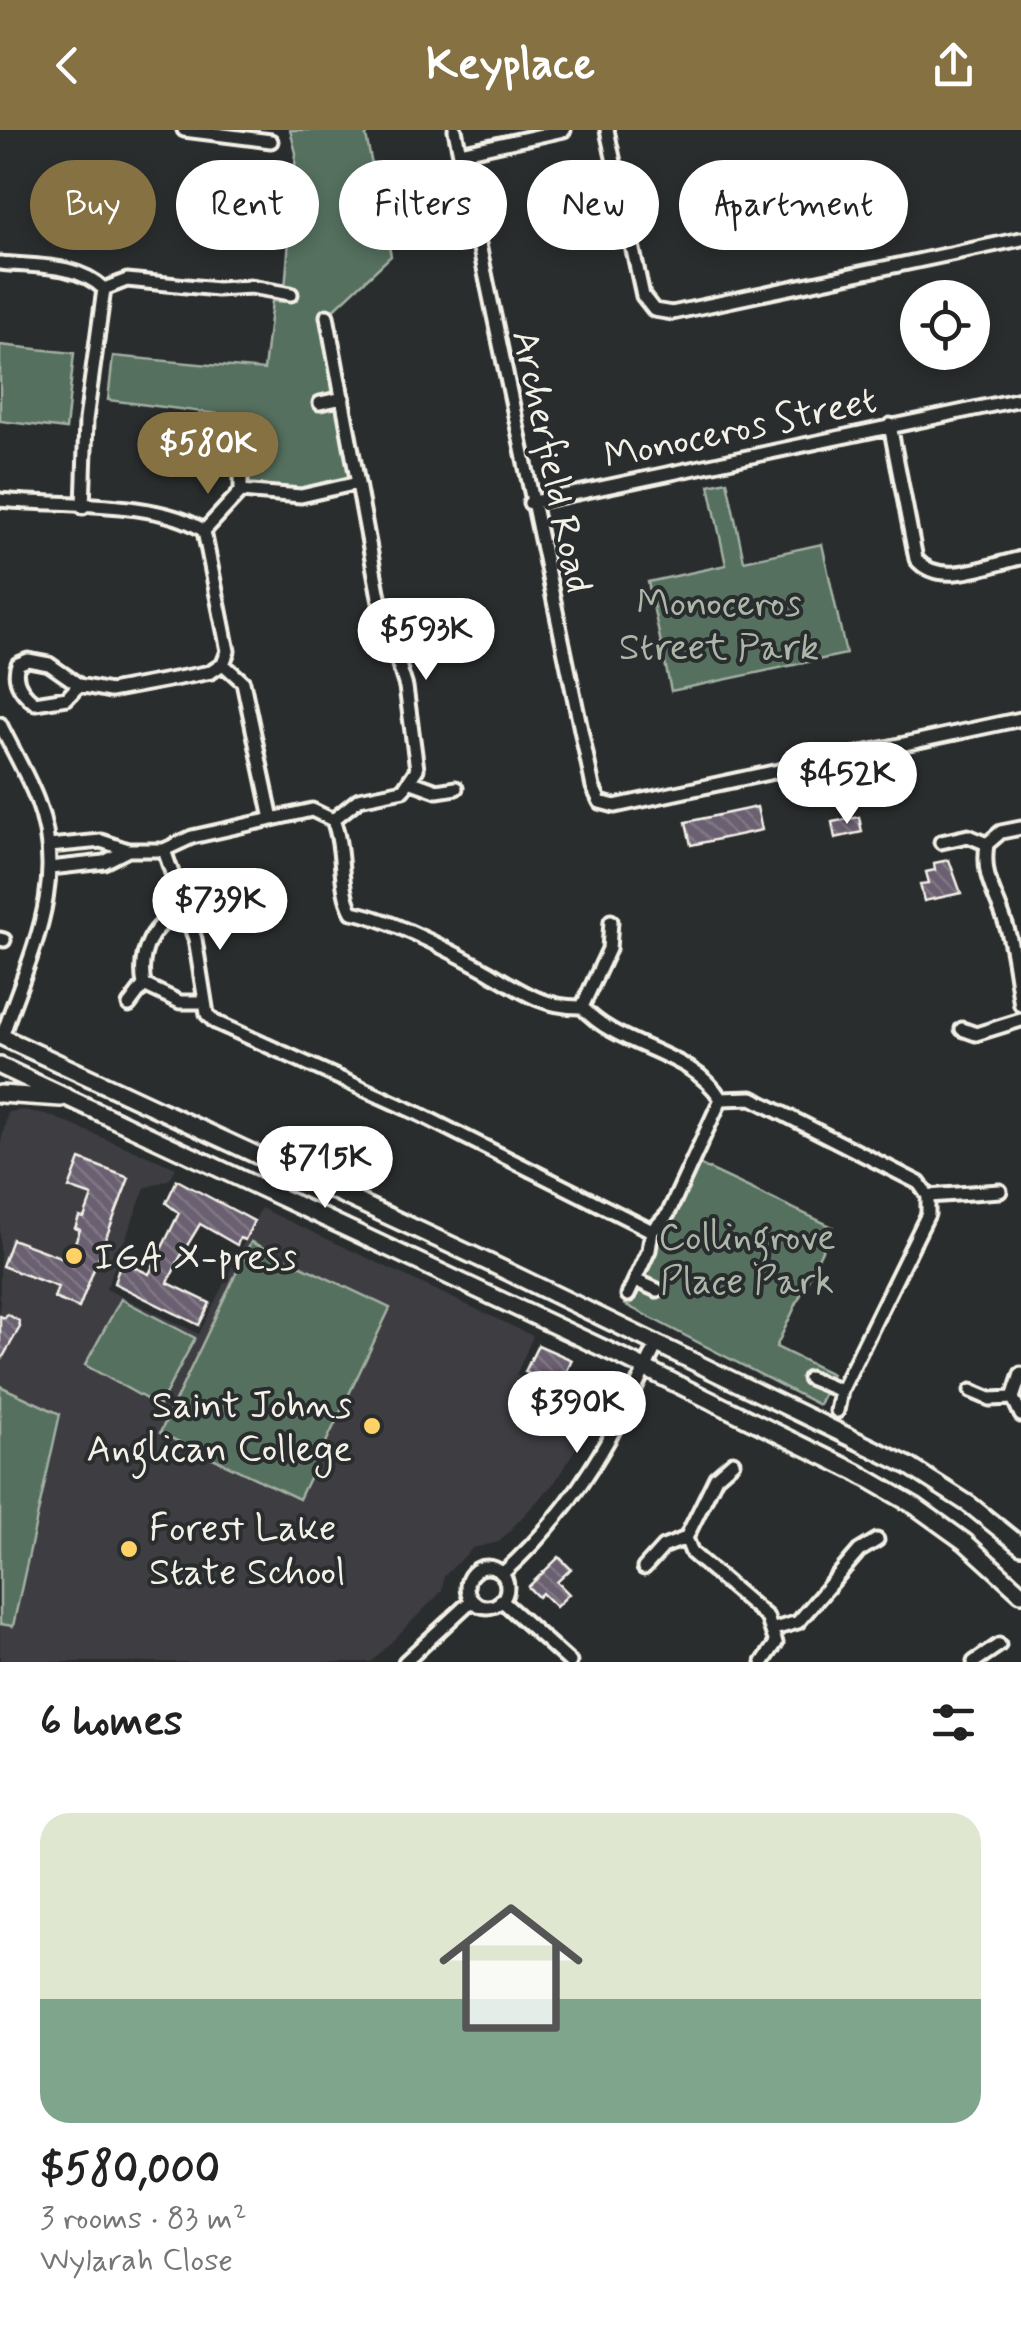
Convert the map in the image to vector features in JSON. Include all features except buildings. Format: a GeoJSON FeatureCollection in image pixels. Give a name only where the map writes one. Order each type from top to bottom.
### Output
{"type":"FeatureCollection","features":[{"type":"Feature","properties":{"kind":"main road"},"geometry":{"type":"LineString","coordinates":[[0,1039],[657,1344],[909,1466],[970,1505],[1021,1546]]}},
{"type":"Feature","properties":{"kind":"main road"},"geometry":{"type":"LineString","coordinates":[[0,1066],[646,1368],[915,1506],[965,1542],[1021,1593]]}},
{"type":"Feature","properties":{"kind":"main road"},"geometry":{"type":"LineString","coordinates":[[0,1094],[80,1101]]}},
{"type":"Feature","properties":{"kind":"street"},"geometry":{"type":"LineString","coordinates":[[184,130],[271,141]]}},
{"type":"Feature","properties":{"kind":"street","name":"Archerfield Road"},"geometry":{"type":"LineString","coordinates":[[455,130],[530,503],[592,788],[600,802],[615,806],[1021,719]]}},
{"type":"Feature","properties":{"kind":"street"},"geometry":{"type":"LineString","coordinates":[[460,153],[564,130]]}},
{"type":"Feature","properties":{"kind":"street"},"geometry":{"type":"LineString","coordinates":[[607,130],[643,296],[654,310],[672,313],[1021,241]]}},
{"type":"Feature","properties":{"kind":"street"},"geometry":{"type":"LineString","coordinates":[[0,263],[73,270],[90,275],[104,290]]}},
{"type":"Feature","properties":{"kind":"street"},"geometry":{"type":"LineString","coordinates":[[104,290],[127,280],[251,287],[292,294]]}},
{"type":"Feature","properties":{"kind":"street"},"geometry":{"type":"LineString","coordinates":[[82,507],[84,437],[104,290]]}},
{"type":"Feature","properties":{"kind":"street"},"geometry":{"type":"LineString","coordinates":[[327,316],[381,608],[406,687],[417,770],[403,790],[359,799],[334,820]]}},
{"type":"Feature","properties":{"kind":"street"},"geometry":{"type":"LineString","coordinates":[[320,402],[342,398]]}},
{"type":"Feature","properties":{"kind":"street","name":"Monoceros Street"},"geometry":{"type":"LineString","coordinates":[[530,503],[1021,399]]}},
{"type":"Feature","properties":{"kind":"street"},"geometry":{"type":"LineString","coordinates":[[890,426],[916,559],[926,571],[942,575],[1021,558]]}},
{"type":"Feature","properties":{"kind":"street"},"geometry":{"type":"LineString","coordinates":[[204,531],[242,490],[241,430]]}},
{"type":"Feature","properties":{"kind":"street"},"geometry":{"type":"LineString","coordinates":[[242,490],[301,496],[358,484]]}},
{"type":"Feature","properties":{"kind":"street"},"geometry":{"type":"LineString","coordinates":[[0,500],[190,521],[204,531],[228,651],[223,664],[211,672],[110,691],[79,685],[38,662],[18,664],[15,672],[22,694],[36,703],[67,698],[79,685]]}},
{"type":"Feature","properties":{"kind":"street"},"geometry":{"type":"LineString","coordinates":[[223,664],[243,682],[272,819]]}},
{"type":"Feature","properties":{"kind":"street"},"geometry":{"type":"LineString","coordinates":[[0,724],[37,800],[49,846],[50,868],[42,927],[0,1039]]}},
{"type":"Feature","properties":{"kind":"street"},"geometry":{"type":"LineString","coordinates":[[412,782],[438,791],[456,788]]}},
{"type":"Feature","properties":{"kind":"street"},"geometry":{"type":"LineString","coordinates":[[49,846],[101,840],[128,850],[164,850],[192,837],[312,810],[334,820]]}},
{"type":"Feature","properties":{"kind":"street"},"geometry":{"type":"LineString","coordinates":[[334,820],[347,884],[345,900],[352,912],[374,916],[451,952],[554,1008],[582,1008],[598,1025],[685,1066],[713,1085],[722,1099]]}},
{"type":"Feature","properties":{"kind":"street"},"geometry":{"type":"LineString","coordinates":[[1021,828],[1001,832],[987,844],[987,884],[1005,920],[1021,1005]]}},
{"type":"Feature","properties":{"kind":"street"},"geometry":{"type":"LineString","coordinates":[[941,842],[968,836],[987,844]]}},
{"type":"Feature","properties":{"kind":"street"},"geometry":{"type":"LineString","coordinates":[[50,868],[104,862],[128,850]]}},
{"type":"Feature","properties":{"kind":"street"},"geometry":{"type":"LineString","coordinates":[[164,850],[204,976],[204,1002],[216,1022],[419,1114],[652,1231]]}},
{"type":"Feature","properties":{"kind":"street"},"geometry":{"type":"LineString","coordinates":[[128,1006],[144,986],[142,974],[155,926],[184,913]]}},
{"type":"Feature","properties":{"kind":"street"},"geometry":{"type":"LineString","coordinates":[[582,1008],[609,949],[611,920]]}},
{"type":"Feature","properties":{"kind":"street"},"geometry":{"type":"LineString","coordinates":[[144,986],[180,1002],[204,1002]]}},
{"type":"Feature","properties":{"kind":"street"},"geometry":{"type":"LineString","coordinates":[[962,1029],[976,1034],[1021,1020]]}},
{"type":"Feature","properties":{"kind":"street"},"geometry":{"type":"LineString","coordinates":[[722,1099],[752,1098],[919,1183],[928,1196],[928,1214],[841,1391],[837,1411]]}},
{"type":"Feature","properties":{"kind":"street"},"geometry":{"type":"LineString","coordinates":[[628,1295],[649,1250],[652,1231],[668,1214],[722,1099]]}},
{"type":"Feature","properties":{"kind":"street"},"geometry":{"type":"LineString","coordinates":[[928,1196],[1000,1191]]}},
{"type":"Feature","properties":{"kind":"street"},"geometry":{"type":"LineString","coordinates":[[635,1280],[658,1290]]}},
{"type":"Feature","properties":{"kind":"street"},"geometry":{"type":"LineString","coordinates":[[502,1574],[579,1492],[657,1344]]}},
{"type":"Feature","properties":{"kind":"street"},"geometry":{"type":"LineString","coordinates":[[1021,1374],[1013,1398],[1021,1415]]}},
{"type":"Feature","properties":{"kind":"street"},"geometry":{"type":"LineString","coordinates":[[809,1378],[841,1391]]}},
{"type":"Feature","properties":{"kind":"street"},"geometry":{"type":"LineString","coordinates":[[971,1391],[990,1399],[1013,1398]]}},
{"type":"Feature","properties":{"kind":"street"},"geometry":{"type":"LineString","coordinates":[[644,1568],[662,1547],[686,1538],[716,1476],[733,1462]]}},
{"type":"Feature","properties":{"kind":"street"},"geometry":{"type":"LineString","coordinates":[[686,1538],[692,1553],[767,1617],[776,1642],[764,1662]]}},
{"type":"Feature","properties":{"kind":"street"},"geometry":{"type":"LineString","coordinates":[[774,1629],[798,1622],[859,1551],[877,1540]]}},
{"type":"Feature","properties":{"kind":"street"},"geometry":{"type":"LineString","coordinates":[[490,1567],[502,1574],[506,1587],[501,1600],[488,1606],[472,1600],[467,1584],[474,1572],[490,1567]]}},
{"type":"Feature","properties":{"kind":"street"},"geometry":{"type":"LineString","coordinates":[[405,1662],[472,1600]]}},
{"type":"Feature","properties":{"kind":"street"},"geometry":{"type":"LineString","coordinates":[[501,1600],[567,1661]]}},
{"type":"Feature","properties":{"kind":"street"},"geometry":{"type":"LineString","coordinates":[[974,1662],[1000,1645]]}},
{"type":"Feature","properties":{"kind":"shaded area"},"geometry":{"type":"Polygon","coordinates":[[[8,1112],[46,1114],[176,1168],[170,1179],[145,1188],[106,1289],[199,1334],[261,1208],[533,1336],[516,1375],[597,1414],[555,1482],[499,1542],[473,1548],[444,1576],[442,1591],[371,1662],[0,1662],[0,1146],[8,1112]]]}},
{"type":"Feature","properties":{"kind":"green space"},"geometry":{"type":"Polygon","coordinates":[[[290,130],[370,130],[366,136],[371,160],[339,160],[339,250],[390,250],[391,256],[327,316],[358,483],[301,496],[241,491],[241,430],[234,416],[108,400],[113,356],[264,370],[272,301],[284,302],[288,250],[319,250],[319,160],[295,160],[290,130]]]}},
{"type":"Feature","properties":{"kind":"green space"},"geometry":{"type":"Polygon","coordinates":[[[0,345],[74,353],[66,429],[0,421],[0,345]]]}},
{"type":"Feature","properties":{"kind":"green space","name":"Monoceros Street Park"},"geometry":{"type":"Polygon","coordinates":[[[727,481],[744,561],[822,544],[846,654],[671,691],[648,582],[726,565],[709,485],[727,481]]]}},
{"type":"Feature","properties":{"kind":"green space","name":"Collingrove Place Park"},"geometry":{"type":"Polygon","coordinates":[[[692,1161],[833,1227],[776,1347],[832,1374],[819,1405],[624,1304],[692,1161]]]}},
{"type":"Feature","properties":{"kind":"green space"},"geometry":{"type":"Polygon","coordinates":[[[251,1242],[390,1308],[299,1499],[160,1433],[251,1242]]]}},
{"type":"Feature","properties":{"kind":"green space"},"geometry":{"type":"Polygon","coordinates":[[[121,1299],[195,1338],[159,1406],[85,1365],[121,1299]]]}},
{"type":"Feature","properties":{"kind":"green space"},"geometry":{"type":"Polygon","coordinates":[[[0,1386],[60,1414],[13,1626],[0,1624],[0,1386]]]}},
{"type":"Feature","properties":{"kind":"place","name":"IGA X-press"},"geometry":{"type":"Point","coordinates":[74,1256]}},
{"type":"Feature","properties":{"kind":"place","name":"Saint Johns Anglican College"},"geometry":{"type":"Point","coordinates":[372,1426]}},
{"type":"Feature","properties":{"kind":"place","name":"Forest Lake State School"},"geometry":{"type":"Point","coordinates":[129,1549]}}]}
